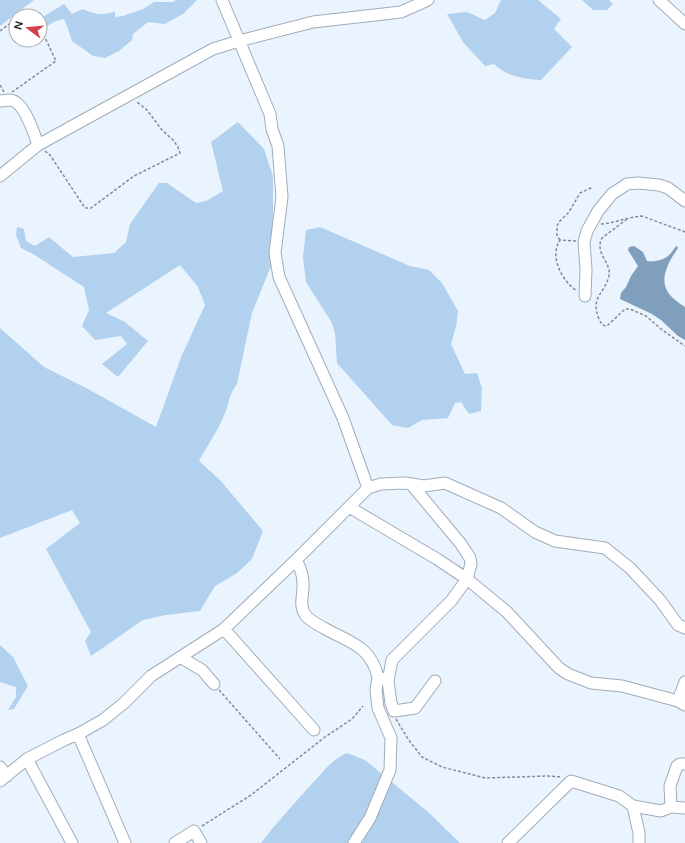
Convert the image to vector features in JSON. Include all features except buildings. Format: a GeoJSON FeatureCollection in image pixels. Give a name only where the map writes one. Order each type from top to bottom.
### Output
{"type":"FeatureCollection","features":[{"type":"Feature","properties":{"kind":"street"},"geometry":{"type":"LineString","coordinates":[[222,0],[270,114],[272,129],[278,146],[282,197],[275,253],[279,278],[344,418],[368,488]]}},
{"type":"Feature","properties":{"kind":"street"},"geometry":{"type":"LineString","coordinates":[[0,176],[38,145],[213,50],[239,41],[313,22],[401,12],[428,0]]}},
{"type":"Feature","properties":{"kind":"street"},"geometry":{"type":"LineString","coordinates":[[659,0],[685,24]]}},
{"type":"Feature","properties":{"kind":"street"},"geometry":{"type":"LineString","coordinates":[[4,98],[17,103],[24,112],[38,145]]}},
{"type":"Feature","properties":{"kind":"street"},"geometry":{"type":"LineString","coordinates":[[585,296],[586,269],[584,242],[590,224],[598,211],[612,194],[628,184],[638,183],[659,185],[668,188],[685,200]]}},
{"type":"Feature","properties":{"kind":"street"},"geometry":{"type":"LineString","coordinates":[[2,774],[27,759],[78,734],[102,720],[124,704],[151,676],[224,629],[368,488],[381,484],[404,483],[424,486],[445,483],[501,508],[535,532],[555,541],[605,548],[630,568],[660,600],[678,625],[685,628]]}},
{"type":"Feature","properties":{"kind":"street"},"geometry":{"type":"LineString","coordinates":[[354,843],[370,818],[390,770],[391,738],[378,708],[376,690],[392,660],[451,601],[467,579],[471,564],[470,558],[461,544],[411,484]]}},
{"type":"Feature","properties":{"kind":"street"},"geometry":{"type":"LineString","coordinates":[[349,507],[437,559],[467,579],[507,612],[559,668],[568,674],[591,682],[622,686],[682,703],[685,682]]}},
{"type":"Feature","properties":{"kind":"street"},"geometry":{"type":"LineString","coordinates":[[296,560],[301,568],[303,583],[301,605],[306,615],[314,623],[357,644],[370,657],[383,679],[394,711],[416,708],[435,681]]}},
{"type":"Feature","properties":{"kind":"street"},"geometry":{"type":"LineString","coordinates":[[224,629],[314,730]]}},
{"type":"Feature","properties":{"kind":"street"},"geometry":{"type":"LineString","coordinates":[[180,657],[202,670],[214,684]]}},
{"type":"Feature","properties":{"kind":"street"},"geometry":{"type":"LineString","coordinates":[[78,734],[125,843]]}},
{"type":"Feature","properties":{"kind":"street"},"geometry":{"type":"LineString","coordinates":[[27,759],[72,843]]}},
{"type":"Feature","properties":{"kind":"street"},"geometry":{"type":"LineString","coordinates":[[671,807],[670,786],[677,766],[680,764],[685,764]]}},
{"type":"Feature","properties":{"kind":"street"},"geometry":{"type":"LineString","coordinates":[[508,843],[571,781],[619,796],[633,806],[661,812],[671,807],[685,808]]}},
{"type":"Feature","properties":{"kind":"street"},"geometry":{"type":"LineString","coordinates":[[633,806],[639,833],[639,843]]}},
{"type":"Feature","properties":{"kind":"street"},"geometry":{"type":"LineString","coordinates":[[176,843],[194,831],[201,843]]}},
{"type":"Feature","properties":{"kind":"path"},"geometry":{"type":"LineString","coordinates":[[4,98],[56,61],[48,44]]}},
{"type":"Feature","properties":{"kind":"path"},"geometry":{"type":"LineString","coordinates":[[38,145],[50,155],[85,208],[91,208],[134,176],[180,153],[173,140],[162,130],[147,110],[137,103],[133,93]]}},
{"type":"Feature","properties":{"kind":"path"},"geometry":{"type":"LineString","coordinates":[[585,296],[574,289],[564,279],[558,265],[556,252],[560,240],[557,236],[557,226],[569,212],[580,194],[593,187]]}},
{"type":"Feature","properties":{"kind":"path"},"geometry":{"type":"LineString","coordinates":[[590,224],[613,223],[642,216],[685,232]]}},
{"type":"Feature","properties":{"kind":"path"},"geometry":{"type":"LineString","coordinates":[[627,219],[602,238],[600,243],[600,248],[610,272],[595,303],[596,312],[601,324],[608,326],[625,309],[630,309],[646,316],[685,346]]}},
{"type":"Feature","properties":{"kind":"path"},"geometry":{"type":"LineString","coordinates":[[560,240],[584,242]]}},
{"type":"Feature","properties":{"kind":"path"},"geometry":{"type":"LineString","coordinates":[[214,684],[280,759]]}},
{"type":"Feature","properties":{"kind":"path"},"geometry":{"type":"LineString","coordinates":[[194,831],[251,795],[325,737],[352,720],[363,706]]}},
{"type":"Feature","properties":{"kind":"path"},"geometry":{"type":"LineString","coordinates":[[394,711],[397,721],[408,740],[422,757],[442,768],[485,778],[548,776],[564,778],[571,781]]}},
{"type":"Feature","properties":{"kind":"shaded area"},"geometry":{"type":"Polygon","coordinates":[[[0,0],[34,0],[24,8],[8,8],[8,20],[0,26],[0,0]]]}},
{"type":"Feature","properties":{"kind":"shaded area"},"geometry":{"type":"Polygon","coordinates":[[[176,0],[197,0],[183,14],[165,24],[148,22],[133,34],[132,40],[119,51],[105,58],[93,56],[72,41],[64,19],[48,25],[48,14],[64,4],[72,14],[83,9],[99,14],[115,12],[115,17],[123,16],[143,9],[154,2],[173,2],[176,0]]]}},
{"type":"Feature","properties":{"kind":"shaded area"},"geometry":{"type":"Polygon","coordinates":[[[501,0],[538,0],[561,19],[554,29],[572,47],[541,80],[528,79],[509,74],[494,64],[485,66],[463,42],[447,14],[467,12],[485,20],[495,13],[501,0]]]}},
{"type":"Feature","properties":{"kind":"shaded area"},"geometry":{"type":"Polygon","coordinates":[[[582,0],[609,0],[613,4],[607,10],[593,10],[582,0]]]}},
{"type":"Feature","properties":{"kind":"shaded area"},"geometry":{"type":"Polygon","coordinates":[[[238,122],[264,149],[273,176],[271,266],[252,313],[237,384],[231,394],[227,409],[199,461],[220,480],[263,531],[252,559],[237,573],[215,586],[200,611],[166,615],[143,620],[91,656],[85,641],[91,632],[46,549],[80,523],[72,510],[0,538],[0,328],[44,367],[88,389],[156,427],[182,355],[205,305],[198,287],[180,265],[106,313],[125,322],[148,341],[118,377],[102,364],[127,344],[121,336],[95,340],[82,326],[89,310],[84,287],[33,254],[21,248],[16,235],[17,227],[24,229],[26,241],[35,246],[49,237],[73,257],[114,253],[126,242],[130,224],[159,183],[167,183],[196,203],[206,201],[223,191],[211,142],[238,122]]]}},
{"type":"Feature","properties":{"kind":"shaded area"},"geometry":{"type":"Polygon","coordinates":[[[320,227],[410,266],[429,270],[442,283],[458,311],[456,327],[451,344],[465,374],[477,373],[482,388],[481,411],[469,414],[461,402],[455,403],[448,418],[422,420],[408,428],[392,425],[337,363],[335,334],[332,323],[306,282],[303,258],[306,230],[320,227]]]}},
{"type":"Feature","properties":{"kind":"shaded area"},"geometry":{"type":"Polygon","coordinates":[[[634,246],[643,252],[647,261],[656,261],[665,258],[677,246],[678,248],[667,267],[664,281],[668,292],[672,297],[685,307],[685,340],[652,314],[620,299],[621,293],[638,266],[628,250],[629,247],[634,246]]]}},
{"type":"Feature","properties":{"kind":"shaded area"},"geometry":{"type":"Polygon","coordinates":[[[0,645],[13,657],[28,686],[14,709],[8,710],[16,697],[16,687],[0,682],[0,645]]]}},
{"type":"Feature","properties":{"kind":"shaded area"},"geometry":{"type":"Polygon","coordinates":[[[347,753],[365,760],[428,812],[460,843],[261,843],[323,772],[336,759],[347,753]]]}}]}
